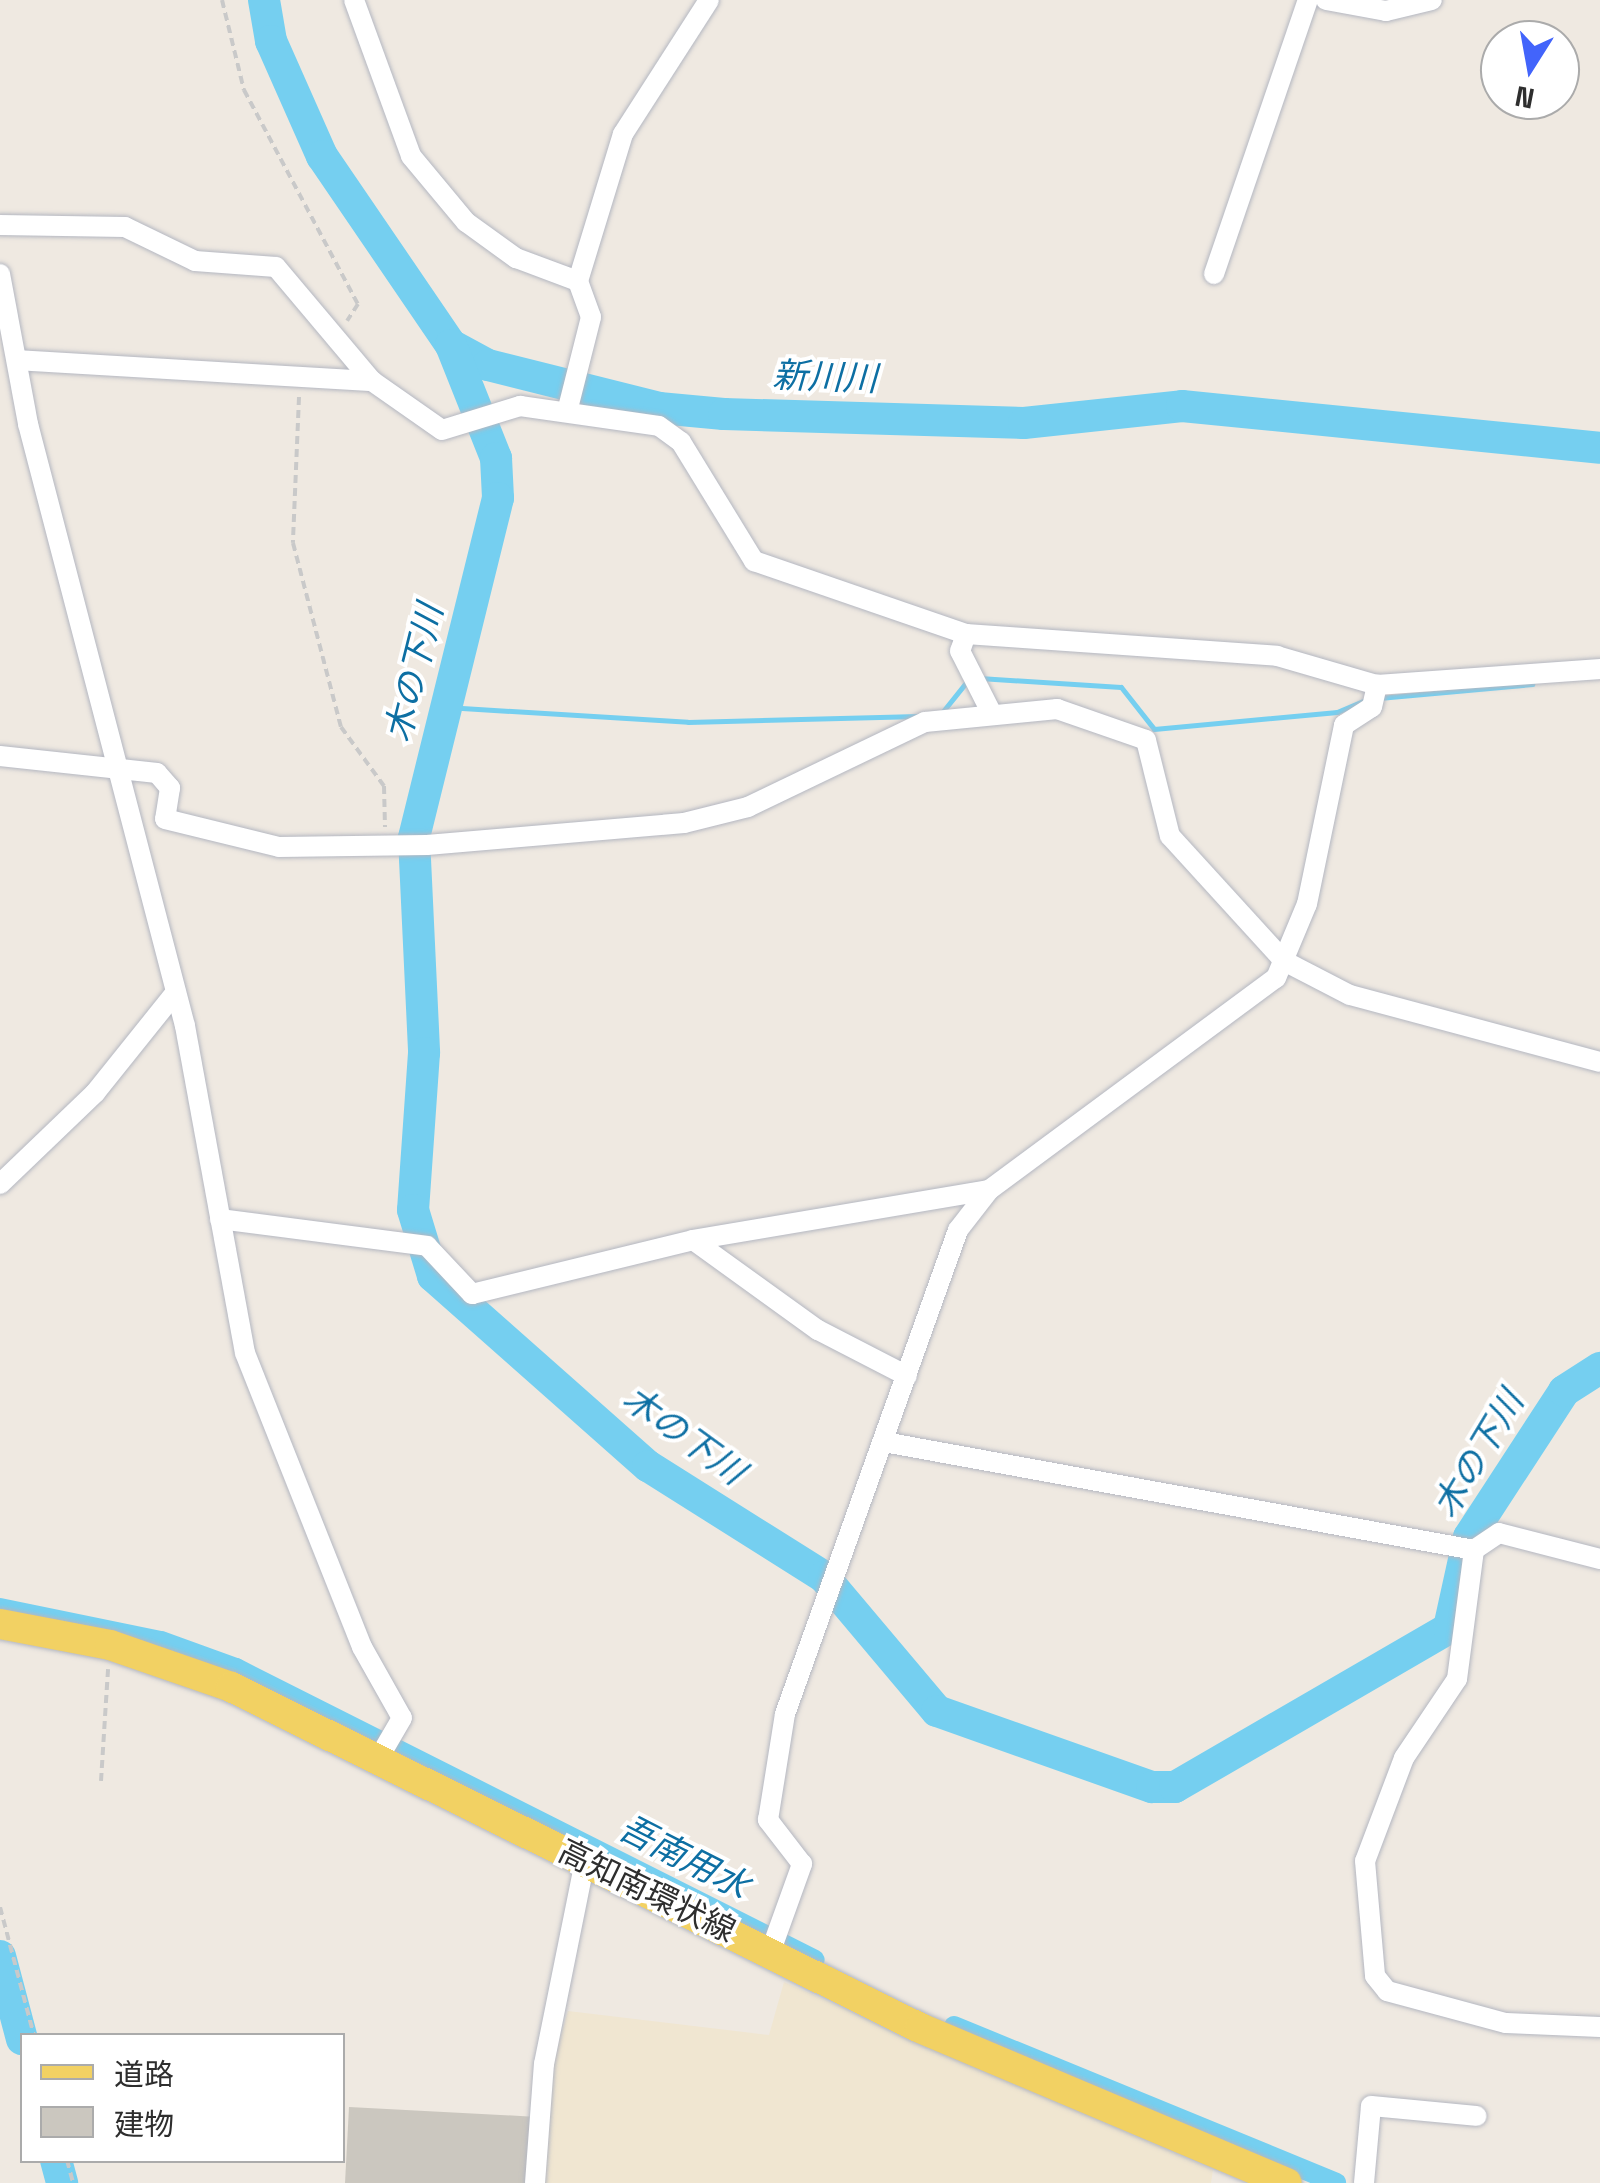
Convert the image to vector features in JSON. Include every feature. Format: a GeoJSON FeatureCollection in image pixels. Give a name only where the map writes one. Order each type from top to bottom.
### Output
{"type":"FeatureCollection","features":[{"type":"Feature","properties":{"kind":"main road","name":"高知南環状線"},"geometry":{"type":"LineString","coordinates":[[0,1624],[110,1645],[231,1687],[384,1748],[585,1860],[775,1945],[920,2028],[1287,2183]]}},
{"type":"Feature","properties":{"kind":"street"},"geometry":{"type":"LineString","coordinates":[[354,0],[412,156],[466,222],[516,258],[578,281]]}},
{"type":"Feature","properties":{"kind":"street"},"geometry":{"type":"LineString","coordinates":[[568,407],[591,317],[578,281],[623,134],[709,0]]}},
{"type":"Feature","properties":{"kind":"street"},"geometry":{"type":"LineString","coordinates":[[1214,274],[1308,0]]}},
{"type":"Feature","properties":{"kind":"street"},"geometry":{"type":"LineString","coordinates":[[1326,0],[1386,11],[1432,0]]}},
{"type":"Feature","properties":{"kind":"street"},"geometry":{"type":"LineString","coordinates":[[0,225],[125,227],[196,260],[276,267],[338,334],[372,381],[423,423],[460,426],[494,411],[568,407],[659,426],[681,442],[732,536],[784,578],[966,634],[1277,656],[1374,694],[1600,669]]}},
{"type":"Feature","properties":{"kind":"street"},"geometry":{"type":"LineString","coordinates":[[0,274],[16,360],[176,992],[245,1353],[362,1647],[402,1718],[384,1748]]}},
{"type":"Feature","properties":{"kind":"street"},"geometry":{"type":"LineString","coordinates":[[16,360],[300,383],[372,381]]}},
{"type":"Feature","properties":{"kind":"street"},"geometry":{"type":"LineString","coordinates":[[966,634],[960,651],[991,712]]}},
{"type":"Feature","properties":{"kind":"street"},"geometry":{"type":"LineString","coordinates":[[775,1945],[802,1864],[768,1820],[785,1714],[841,1575],[958,1230],[989,1190],[1259,996],[1284,961],[1307,904],[1344,725],[1374,694]]}},
{"type":"Feature","properties":{"kind":"street"},"geometry":{"type":"LineString","coordinates":[[0,756],[157,773],[170,788],[165,819],[279,847],[427,846],[684,823],[748,808],[924,722],[991,712],[1057,709],[1146,740],[1170,836],[1284,961],[1350,995],[1600,1062]]}},
{"type":"Feature","properties":{"kind":"street"},"geometry":{"type":"LineString","coordinates":[[0,1184],[95,1094],[176,992]]}},
{"type":"Feature","properties":{"kind":"street"},"geometry":{"type":"LineString","coordinates":[[220,1219],[416,1245],[472,1294],[491,1295],[693,1240],[989,1190]]}},
{"type":"Feature","properties":{"kind":"street"},"geometry":{"type":"LineString","coordinates":[[693,1240],[818,1330],[907,1376]]}},
{"type":"Feature","properties":{"kind":"street"},"geometry":{"type":"LineString","coordinates":[[884,1442],[1468,1548],[1500,1533],[1600,1560]]}},
{"type":"Feature","properties":{"kind":"street"},"geometry":{"type":"LineString","coordinates":[[1468,1548],[1457,1678],[1404,1758],[1367,1842],[1376,1976],[1404,1997],[1506,2023],[1600,2027]]}},
{"type":"Feature","properties":{"kind":"street"},"geometry":{"type":"LineString","coordinates":[[535,2183],[544,2064],[585,1860]]}},
{"type":"Feature","properties":{"kind":"street"},"geometry":{"type":"LineString","coordinates":[[1364,2183],[1371,2106],[1476,2116]]}},
{"type":"Feature","properties":{"kind":"path"},"geometry":{"type":"LineString","coordinates":[[222,0],[244,90],[358,304],[338,334]]}},
{"type":"Feature","properties":{"kind":"path"},"geometry":{"type":"LineString","coordinates":[[300,383],[293,543],[341,727],[384,786],[394,847]]}},
{"type":"Feature","properties":{"kind":"path"},"geometry":{"type":"LineString","coordinates":[[101,1780],[110,1645]]}},
{"type":"Feature","properties":{"kind":"path"},"geometry":{"type":"LineString","coordinates":[[0,1906],[33,2033]]}},
{"type":"Feature","properties":{"kind":"shaded area"},"geometry":{"type":"Polygon","coordinates":[[[784,1982],[1213,2170],[1211,2183],[541,2183],[551,2068],[568,2011],[769,2035],[784,1982]]]}},
{"type":"Feature","properties":{"kind":"building"},"geometry":{"type":"Polygon","coordinates":[[[349,2107],[533,2117],[529,2183],[345,2183],[349,2107]]]}},
{"type":"Feature","properties":{"kind":"waterway","name":"新川川"},"geometry":{"type":"LineString","coordinates":[[264,0],[271,41],[322,156],[451,345],[488,365],[659,408],[724,414],[1024,423],[1182,406],[1600,448]]}},
{"type":"Feature","properties":{"kind":"waterway","name":"木の下川"},"geometry":{"type":"LineString","coordinates":[[451,345],[496,458],[498,498],[414,838],[424,1053],[413,1210],[433,1276],[648,1466],[824,1577],[937,1711],[1152,1787],[1175,1787],[1449,1628],[1469,1537],[1564,1391],[1600,1368]]}},
{"type":"Feature","properties":{"kind":"waterway"},"geometry":{"type":"LineString","coordinates":[[979,678],[1121,687],[1154,729],[1337,712],[1368,699]]}},
{"type":"Feature","properties":{"kind":"waterway"},"geometry":{"type":"LineString","coordinates":[[940,715],[968,680]]}},
{"type":"Feature","properties":{"kind":"waterway"},"geometry":{"type":"LineString","coordinates":[[1379,698],[1532,684]]}},
{"type":"Feature","properties":{"kind":"waterway"},"geometry":{"type":"LineString","coordinates":[[446,707],[688,722],[919,716]]}},
{"type":"Feature","properties":{"kind":"waterway","name":"吾南用水"},"geometry":{"type":"LineString","coordinates":[[0,1608],[161,1641],[236,1668],[815,1960]]}},
{"type":"Feature","properties":{"kind":"waterway"},"geometry":{"type":"LineString","coordinates":[[0,1956],[20,2033]]}},
{"type":"Feature","properties":{"kind":"waterway","name":"吾南用水"},"geometry":{"type":"LineString","coordinates":[[954,2026],[1336,2183]]}},
{"type":"Feature","properties":{"kind":"waterway"},"geometry":{"type":"LineString","coordinates":[[57,2163],[62,2183]]}}]}
